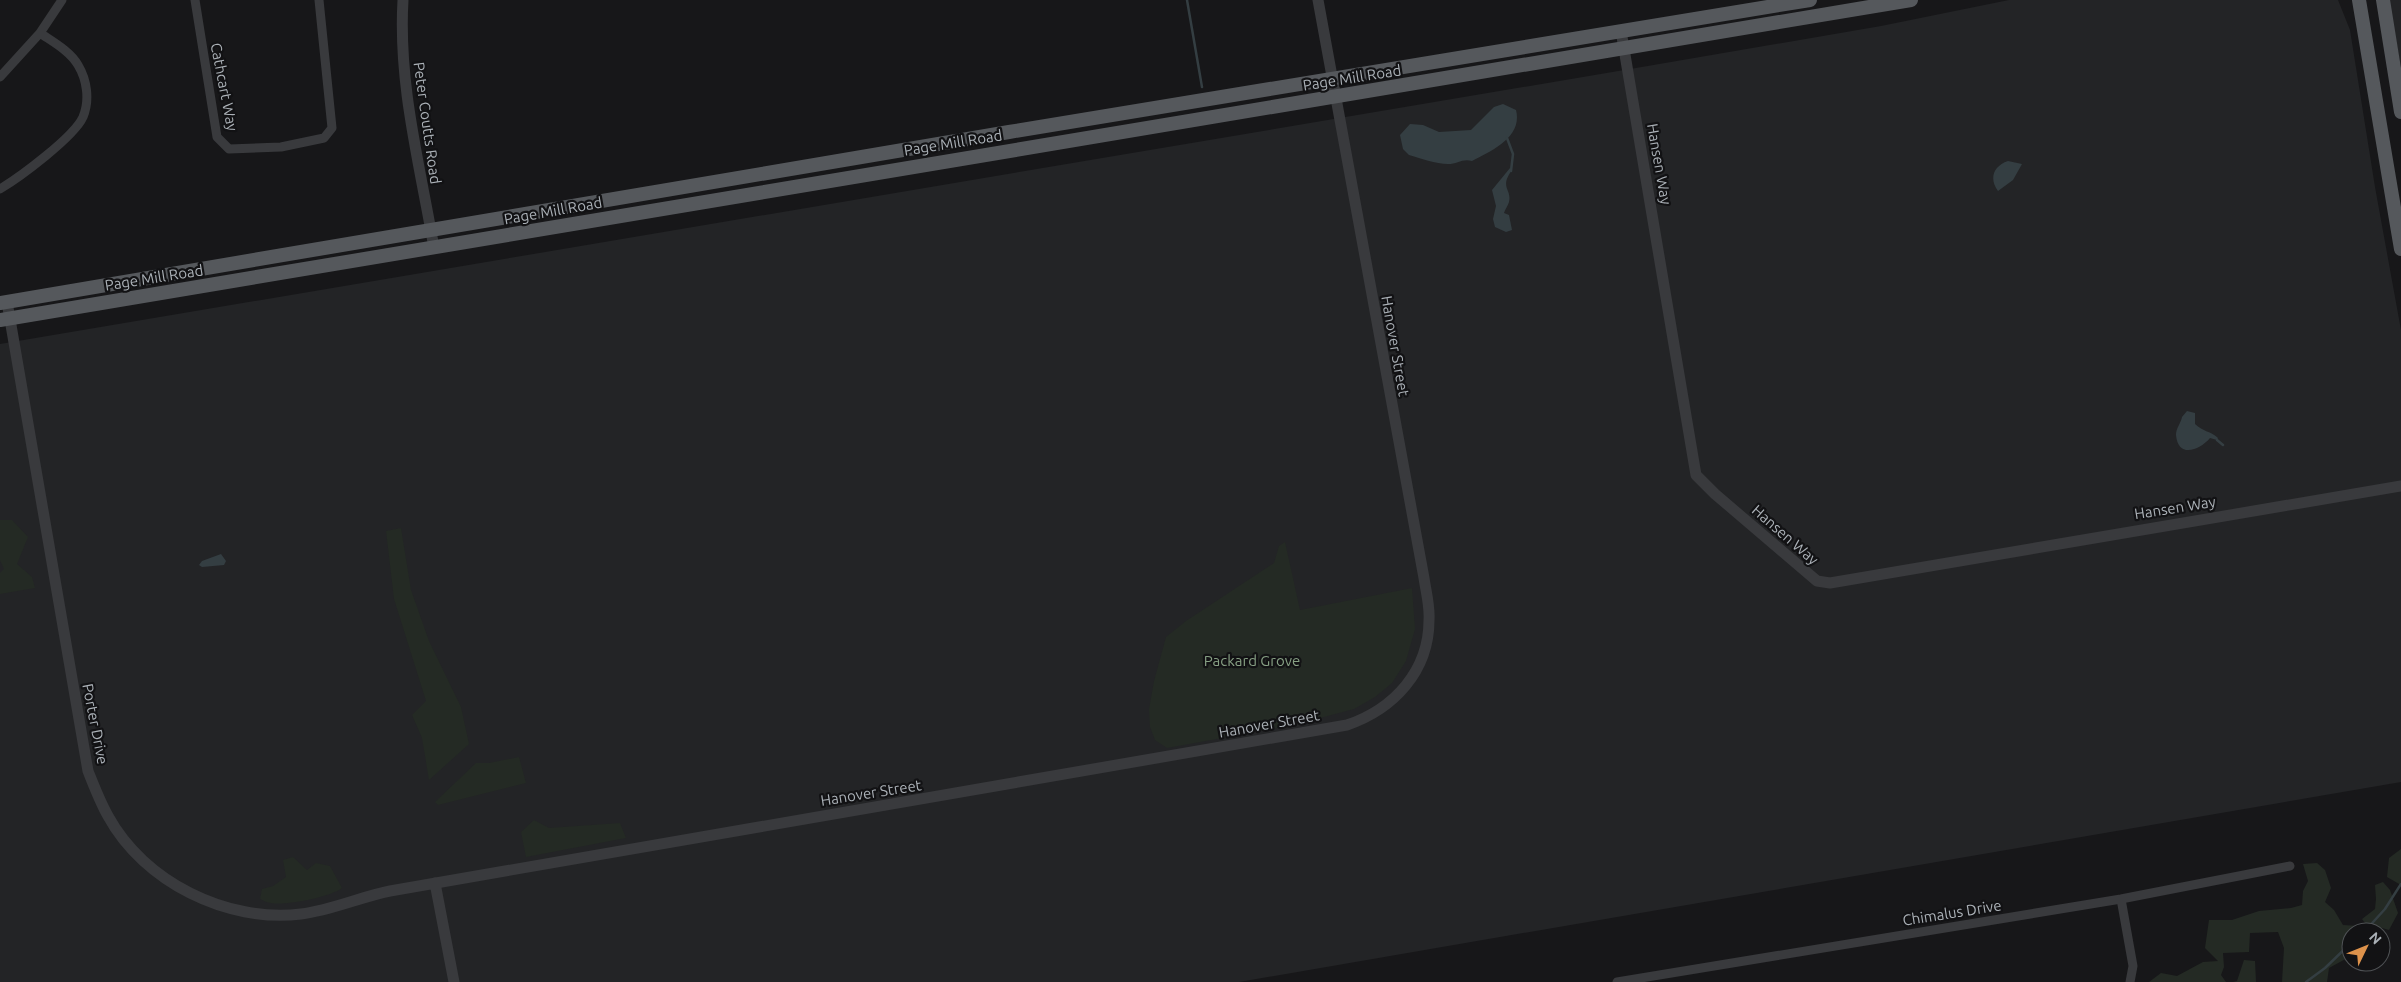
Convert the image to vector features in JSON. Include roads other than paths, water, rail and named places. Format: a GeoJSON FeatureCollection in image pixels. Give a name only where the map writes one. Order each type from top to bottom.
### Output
{"type":"FeatureCollection","features":[{"type":"Feature","properties":{"kind":"main road","name":"Page Mill Road"},"geometry":{"type":"LineString","coordinates":[[4,303],[879,154],[1810,0]]}},
{"type":"Feature","properties":{"kind":"main road","name":"Page Mill Road"},"geometry":{"type":"LineString","coordinates":[[5,319],[1911,0]]}},
{"type":"Feature","properties":{"kind":"main road"},"geometry":{"type":"LineString","coordinates":[[2359,0],[2395,182],[2401,249]]}},
{"type":"Feature","properties":{"kind":"main road"},"geometry":{"type":"LineString","coordinates":[[2383,0],[2397,59],[2401,112]]}},
{"type":"Feature","properties":{"kind":"main road"},"geometry":{"type":"LineString","coordinates":[[863,175],[879,154]]}},
{"type":"Feature","properties":{"kind":"street"},"geometry":{"type":"LineString","coordinates":[[0,77],[40,33],[62,0]]}},
{"type":"Feature","properties":{"kind":"street","name":"Cathcart Way"},"geometry":{"type":"LineString","coordinates":[[195,0],[217,137],[228,149],[281,147],[324,138],[332,128],[319,0]]}},
{"type":"Feature","properties":{"kind":"street","name":"Peter Coutts Road"},"geometry":{"type":"LineString","coordinates":[[402,0],[403,71],[419,173],[434,248]]}},
{"type":"Feature","properties":{"kind":"street","name":"Hanover Street"},"geometry":{"type":"LineString","coordinates":[[435,883],[1314,732],[1363,719],[1388,704],[1410,681],[1424,654],[1429,630],[1429,607],[1318,0]]}},
{"type":"Feature","properties":{"kind":"street","name":"Hansen Way"},"geometry":{"type":"LineString","coordinates":[[1622,31],[1696,475],[1706,486],[1817,581],[1830,583],[2401,486]]}},
{"type":"Feature","properties":{"kind":"street"},"geometry":{"type":"LineString","coordinates":[[0,189],[20,178],[47,155],[82,119],[86,107],[87,91],[78,65],[69,54],[40,33]]}},
{"type":"Feature","properties":{"kind":"street","name":"Porter Drive"},"geometry":{"type":"LineString","coordinates":[[4,303],[5,319],[87,767],[108,816],[120,833],[140,857],[163,877],[204,900],[247,912],[300,914],[330,909],[384,892],[435,883]]}},
{"type":"Feature","properties":{"kind":"street","name":"Chimalus Drive"},"geometry":{"type":"LineString","coordinates":[[1616,982],[2121,899],[2290,866]]}},
{"type":"Feature","properties":{"kind":"street"},"geometry":{"type":"LineString","coordinates":[[435,883],[454,982]]}},
{"type":"Feature","properties":{"kind":"street"},"geometry":{"type":"LineString","coordinates":[[2121,899],[2133,966],[2130,982]]}},
{"type":"Feature","properties":{"kind":"waterway"},"geometry":{"type":"LineString","coordinates":[[1187,0],[1202,87]]}},
{"type":"Feature","properties":{"kind":"waterway"},"geometry":{"type":"LineString","coordinates":[[1507,138],[1513,154],[1511,171]]}},
{"type":"Feature","properties":{"kind":"waterway"},"geometry":{"type":"LineString","coordinates":[[2217,440],[2223,445]]}},
{"type":"Feature","properties":{"kind":"waterway"},"geometry":{"type":"LineString","coordinates":[[2373,922],[2385,909],[2401,884]]}},
{"type":"Feature","properties":{"kind":"waterway"},"geometry":{"type":"LineString","coordinates":[[2306,982],[2341,953]]}},
{"type":"Feature","properties":{"kind":"park label","name":"Packard Grove"},"geometry":{"type":"Point","coordinates":[1252,661]}}]}
